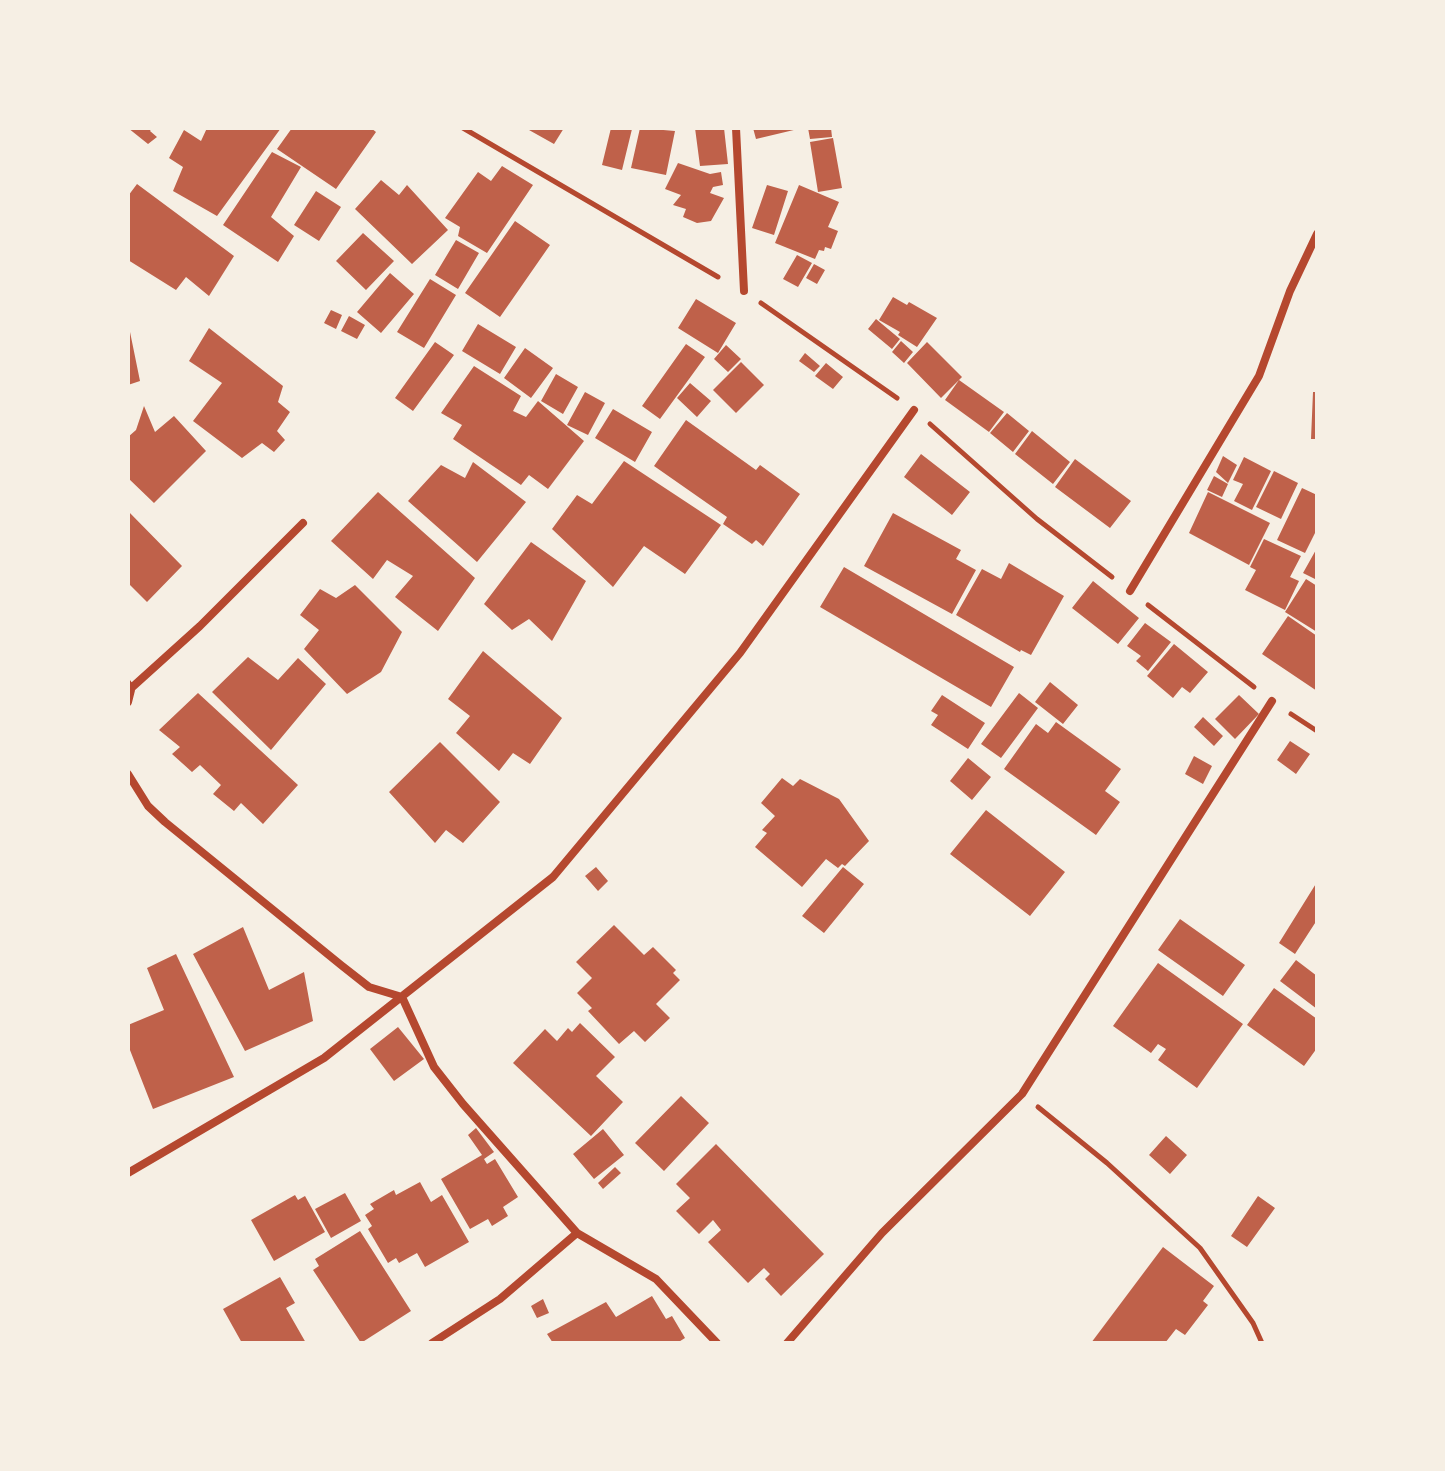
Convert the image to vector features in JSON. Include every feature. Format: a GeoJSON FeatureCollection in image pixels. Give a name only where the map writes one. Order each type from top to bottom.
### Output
{"type":"FeatureCollection","features":[{"type":"Feature","properties":{"kind":"street"},"geometry":{"type":"LineString","coordinates":[[736,128],[744,291]]}},
{"type":"Feature","properties":{"kind":"street"},"geometry":{"type":"LineString","coordinates":[[1130,591],[1259,376],[1290,291],[1317,234]]}},
{"type":"Feature","properties":{"kind":"street"},"geometry":{"type":"LineString","coordinates":[[128,1173],[324,1058],[553,877],[740,653],[914,410]]}},
{"type":"Feature","properties":{"kind":"street"},"geometry":{"type":"LineString","coordinates":[[128,702],[129,688],[200,626],[303,523]]}},
{"type":"Feature","properties":{"kind":"street"},"geometry":{"type":"LineString","coordinates":[[787,1343],[882,1233],[1022,1094],[1272,701]]}},
{"type":"Feature","properties":{"kind":"street"},"geometry":{"type":"LineString","coordinates":[[128,774],[148,806],[165,822],[369,987],[402,997],[434,1067],[577,1233],[656,1279],[717,1343]]}},
{"type":"Feature","properties":{"kind":"street"},"geometry":{"type":"LineString","coordinates":[[432,1343],[500,1299],[577,1233]]}},
{"type":"Feature","properties":{"kind":"path"},"geometry":{"type":"LineString","coordinates":[[1022,1094],[1107,1163],[1200,1248],[1253,1323],[1262,1343]]}},
{"type":"Feature","properties":{"kind":"building"},"geometry":{"type":"Polygon","coordinates":[[[128,128],[152,128],[150,131],[157,137],[148,144],[128,128]]]}},
{"type":"Feature","properties":{"kind":"building"},"geometry":{"type":"Polygon","coordinates":[[[207,128],[281,128],[217,216],[173,191],[183,167],[169,158],[184,130],[201,141],[207,128]]]}},
{"type":"Feature","properties":{"kind":"building"},"geometry":{"type":"Polygon","coordinates":[[[292,128],[371,128],[376,132],[336,189],[277,149],[292,128]]]}},
{"type":"Feature","properties":{"kind":"building"},"geometry":{"type":"Polygon","coordinates":[[[530,128],[564,128],[554,144],[530,128]]]}},
{"type":"Feature","properties":{"kind":"building"},"geometry":{"type":"Polygon","coordinates":[[[611,128],[632,129],[622,170],[602,165],[611,128]]]}},
{"type":"Feature","properties":{"kind":"building"},"geometry":{"type":"Polygon","coordinates":[[[640,128],[675,131],[666,175],[631,168],[640,128]]]}},
{"type":"Feature","properties":{"kind":"building"},"geometry":{"type":"Polygon","coordinates":[[[695,128],[724,128],[728,164],[700,166],[695,128]]]}},
{"type":"Feature","properties":{"kind":"building"},"geometry":{"type":"Polygon","coordinates":[[[753,128],[798,128],[798,129],[756,139],[753,128]]]}},
{"type":"Feature","properties":{"kind":"building"},"geometry":{"type":"Polygon","coordinates":[[[808,128],[831,128],[832,137],[810,139],[808,128]]]}},
{"type":"Feature","properties":{"kind":"building"},"geometry":{"type":"Polygon","coordinates":[[[833,138],[842,188],[818,192],[810,142],[833,138]]]}},
{"type":"Feature","properties":{"kind":"building"},"geometry":{"type":"Polygon","coordinates":[[[272,152],[301,167],[271,217],[294,236],[278,262],[223,225],[272,152]]]}},
{"type":"Feature","properties":{"kind":"building"},"geometry":{"type":"Polygon","coordinates":[[[678,163],[710,174],[721,172],[723,185],[713,187],[710,193],[724,198],[711,221],[697,223],[683,217],[686,209],[673,205],[681,195],[665,189],[678,163]]]}},
{"type":"Feature","properties":{"kind":"building"},"geometry":{"type":"Polygon","coordinates":[[[502,166],[533,185],[487,253],[458,236],[460,227],[445,218],[478,172],[491,181],[502,166]]]}},
{"type":"Feature","properties":{"kind":"building"},"geometry":{"type":"Polygon","coordinates":[[[381,180],[399,195],[407,185],[448,230],[412,264],[355,209],[381,180]]]}},
{"type":"Feature","properties":{"kind":"building"},"geometry":{"type":"Polygon","coordinates":[[[137,184],[234,256],[209,296],[186,277],[176,290],[128,260],[128,196],[137,184]]]}},
{"type":"Feature","properties":{"kind":"building"},"geometry":{"type":"Polygon","coordinates":[[[767,185],[788,191],[774,235],[752,228],[767,185]]]}},
{"type":"Feature","properties":{"kind":"building"},"geometry":{"type":"Polygon","coordinates":[[[799,185],[839,202],[828,227],[838,231],[831,249],[825,247],[824,251],[819,250],[815,259],[775,243],[799,185]]]}},
{"type":"Feature","properties":{"kind":"building"},"geometry":{"type":"Polygon","coordinates":[[[316,191],[341,207],[319,241],[294,225],[316,191]]]}},
{"type":"Feature","properties":{"kind":"building"},"geometry":{"type":"Polygon","coordinates":[[[515,221],[550,245],[500,317],[465,293],[515,221]]]}},
{"type":"Feature","properties":{"kind":"building"},"geometry":{"type":"Polygon","coordinates":[[[363,233],[394,261],[366,290],[336,261],[363,233]]]}},
{"type":"Feature","properties":{"kind":"building"},"geometry":{"type":"Polygon","coordinates":[[[456,240],[479,253],[458,289],[435,275],[456,240]]]}},
{"type":"Feature","properties":{"kind":"building"},"geometry":{"type":"Polygon","coordinates":[[[797,255],[812,263],[798,287],[783,279],[797,255]]]}},
{"type":"Feature","properties":{"kind":"building"},"geometry":{"type":"Polygon","coordinates":[[[814,264],[825,270],[817,284],[806,278],[814,264]]]}},
{"type":"Feature","properties":{"kind":"building"},"geometry":{"type":"Polygon","coordinates":[[[390,273],[414,294],[381,333],[357,312],[390,273]]]}},
{"type":"Feature","properties":{"kind":"building"},"geometry":{"type":"Polygon","coordinates":[[[430,279],[456,295],[424,348],[397,332],[430,279]]]}},
{"type":"Feature","properties":{"kind":"building"},"geometry":{"type":"Polygon","coordinates":[[[893,297],[937,318],[917,347],[879,320],[893,297]]]}},
{"type":"Feature","properties":{"kind":"building"},"geometry":{"type":"Polygon","coordinates":[[[696,299],[736,323],[718,353],[678,328],[696,299]]]}},
{"type":"Feature","properties":{"kind":"building"},"geometry":{"type":"Polygon","coordinates":[[[331,310],[342,315],[336,329],[324,323],[331,310]]]}},
{"type":"Feature","properties":{"kind":"building"},"geometry":{"type":"Polygon","coordinates":[[[349,316],[365,325],[357,339],[341,331],[349,316]]]}},
{"type":"Feature","properties":{"kind":"building"},"geometry":{"type":"Polygon","coordinates":[[[876,319],[900,339],[892,349],[868,329],[876,319]]]}},
{"type":"Feature","properties":{"kind":"building"},"geometry":{"type":"Polygon","coordinates":[[[478,324],[516,347],[500,374],[462,351],[478,324]]]}},
{"type":"Feature","properties":{"kind":"building"},"geometry":{"type":"Polygon","coordinates":[[[128,328],[140,381],[128,385],[128,328]]]}},
{"type":"Feature","properties":{"kind":"building"},"geometry":{"type":"Polygon","coordinates":[[[209,328],[283,386],[278,402],[290,412],[277,431],[285,440],[274,452],[262,443],[242,458],[193,421],[222,383],[189,361],[209,328]]]}},
{"type":"Feature","properties":{"kind":"building"},"geometry":{"type":"Polygon","coordinates":[[[901,341],[913,352],[904,363],[892,352],[901,341]]]}},
{"type":"Feature","properties":{"kind":"building"},"geometry":{"type":"Polygon","coordinates":[[[435,342],[454,355],[413,411],[395,398],[435,342]]]}},
{"type":"Feature","properties":{"kind":"building"},"geometry":{"type":"Polygon","coordinates":[[[927,342],[962,377],[941,398],[907,363],[927,342]]]}},
{"type":"Feature","properties":{"kind":"building"},"geometry":{"type":"Polygon","coordinates":[[[686,344],[705,357],[660,419],[642,406],[686,344]]]}},
{"type":"Feature","properties":{"kind":"building"},"geometry":{"type":"Polygon","coordinates":[[[726,345],[741,359],[728,372],[714,359],[726,345]]]}},
{"type":"Feature","properties":{"kind":"building"},"geometry":{"type":"Polygon","coordinates":[[[525,348],[553,368],[531,398],[504,378],[525,348]]]}},
{"type":"Feature","properties":{"kind":"building"},"geometry":{"type":"Polygon","coordinates":[[[805,353],[820,366],[814,372],[799,361],[805,353]]]}},
{"type":"Feature","properties":{"kind":"building"},"geometry":{"type":"Polygon","coordinates":[[[741,362],[764,385],[736,413],[713,390],[741,362]]]}},
{"type":"Feature","properties":{"kind":"building"},"geometry":{"type":"Polygon","coordinates":[[[826,363],[843,377],[833,389],[815,376],[826,363]]]}},
{"type":"Feature","properties":{"kind":"building"},"geometry":{"type":"Polygon","coordinates":[[[474,366],[521,396],[513,411],[526,417],[538,401],[584,441],[548,489],[529,475],[521,485],[453,439],[462,425],[441,413],[474,366]]]}},
{"type":"Feature","properties":{"kind":"building"},"geometry":{"type":"Polygon","coordinates":[[[556,374],[578,387],[563,414],[541,401],[556,374]]]}},
{"type":"Feature","properties":{"kind":"building"},"geometry":{"type":"Polygon","coordinates":[[[959,380],[1004,412],[989,432],[945,400],[959,380]]]}},
{"type":"Feature","properties":{"kind":"building"},"geometry":{"type":"Polygon","coordinates":[[[690,383],[711,401],[697,417],[677,398],[690,383]]]}},
{"type":"Feature","properties":{"kind":"building"},"geometry":{"type":"Polygon","coordinates":[[[585,392],[605,403],[588,435],[567,425],[585,392]]]}},
{"type":"Feature","properties":{"kind":"building"},"geometry":{"type":"Polygon","coordinates":[[[1313,392],[1317,392],[1317,439],[1311,439],[1313,392]]]}},
{"type":"Feature","properties":{"kind":"building"},"geometry":{"type":"Polygon","coordinates":[[[144,406],[155,432],[174,416],[206,451],[154,503],[128,478],[128,437],[136,430],[144,406]]]}},
{"type":"Feature","properties":{"kind":"building"},"geometry":{"type":"Polygon","coordinates":[[[613,409],[652,432],[635,462],[595,438],[613,409]]]}},
{"type":"Feature","properties":{"kind":"building"},"geometry":{"type":"Polygon","coordinates":[[[1007,413],[1029,431],[1013,452],[990,433],[1007,413]]]}},
{"type":"Feature","properties":{"kind":"building"},"geometry":{"type":"Polygon","coordinates":[[[686,420],[756,470],[760,465],[800,494],[763,546],[756,540],[752,544],[723,524],[727,517],[654,466],[686,420]]]}},
{"type":"Feature","properties":{"kind":"building"},"geometry":{"type":"Polygon","coordinates":[[[1032,431],[1070,462],[1053,484],[1015,454],[1032,431]]]}},
{"type":"Feature","properties":{"kind":"building"},"geometry":{"type":"Polygon","coordinates":[[[921,454],[970,492],[952,515],[904,477],[921,454]]]}},
{"type":"Feature","properties":{"kind":"building"},"geometry":{"type":"Polygon","coordinates":[[[1223,456],[1237,465],[1228,483],[1216,472],[1223,456]]]}},
{"type":"Feature","properties":{"kind":"building"},"geometry":{"type":"Polygon","coordinates":[[[1244,457],[1271,471],[1252,510],[1234,501],[1243,484],[1233,480],[1244,457]]]}},
{"type":"Feature","properties":{"kind":"building"},"geometry":{"type":"Polygon","coordinates":[[[1075,459],[1131,501],[1110,528],[1055,487],[1075,459]]]}},
{"type":"Feature","properties":{"kind":"building"},"geometry":{"type":"Polygon","coordinates":[[[624,461],[721,525],[685,574],[644,546],[613,587],[552,529],[577,495],[592,504],[624,461]]]}},
{"type":"Feature","properties":{"kind":"building"},"geometry":{"type":"Polygon","coordinates":[[[473,462],[526,502],[477,562],[408,501],[441,465],[465,478],[473,462]]]}},
{"type":"Feature","properties":{"kind":"building"},"geometry":{"type":"Polygon","coordinates":[[[1274,471],[1298,483],[1281,519],[1256,507],[1274,471]]]}},
{"type":"Feature","properties":{"kind":"building"},"geometry":{"type":"Polygon","coordinates":[[[1214,476],[1228,484],[1222,497],[1207,490],[1214,476]]]}},
{"type":"Feature","properties":{"kind":"building"},"geometry":{"type":"Polygon","coordinates":[[[1302,488],[1317,495],[1317,529],[1305,553],[1277,540],[1302,488]]]}},
{"type":"Feature","properties":{"kind":"building"},"geometry":{"type":"Polygon","coordinates":[[[378,492],[475,578],[438,631],[395,597],[413,576],[387,560],[373,579],[331,541],[378,492]]]}},
{"type":"Feature","properties":{"kind":"building"},"geometry":{"type":"Polygon","coordinates":[[[1208,492],[1270,523],[1249,565],[1189,533],[1208,492]]]}},
{"type":"Feature","properties":{"kind":"building"},"geometry":{"type":"Polygon","coordinates":[[[128,511],[182,566],[147,602],[128,583],[128,511]]]}},
{"type":"Feature","properties":{"kind":"building"},"geometry":{"type":"Polygon","coordinates":[[[893,513],[961,550],[956,559],[976,570],[952,614],[864,566],[893,513]]]}},
{"type":"Feature","properties":{"kind":"building"},"geometry":{"type":"Polygon","coordinates":[[[1264,539],[1301,556],[1290,577],[1299,581],[1285,610],[1245,590],[1256,570],[1250,567],[1264,539]]]}},
{"type":"Feature","properties":{"kind":"building"},"geometry":{"type":"Polygon","coordinates":[[[531,542],[586,581],[552,641],[529,619],[512,630],[484,604],[531,542]]]}},
{"type":"Feature","properties":{"kind":"building"},"geometry":{"type":"Polygon","coordinates":[[[1317,548],[1317,580],[1303,573],[1317,548]]]}},
{"type":"Feature","properties":{"kind":"building"},"geometry":{"type":"Polygon","coordinates":[[[1009,563],[1064,596],[1031,655],[1020,652],[956,615],[982,569],[1001,579],[1009,563]]]}},
{"type":"Feature","properties":{"kind":"building"},"geometry":{"type":"Polygon","coordinates":[[[844,567],[1014,667],[991,707],[820,607],[844,567]]]}},
{"type":"Feature","properties":{"kind":"building"},"geometry":{"type":"Polygon","coordinates":[[[1306,579],[1317,586],[1317,632],[1285,612],[1306,579]]]}},
{"type":"Feature","properties":{"kind":"building"},"geometry":{"type":"Polygon","coordinates":[[[1093,581],[1139,618],[1118,644],[1072,608],[1093,581]]]}},
{"type":"Feature","properties":{"kind":"building"},"geometry":{"type":"Polygon","coordinates":[[[355,585],[402,632],[381,672],[347,694],[304,649],[319,630],[300,615],[320,589],[336,598],[355,585]]]}},
{"type":"Feature","properties":{"kind":"building"},"geometry":{"type":"Polygon","coordinates":[[[1288,616],[1317,636],[1317,691],[1262,654],[1288,616]]]}},
{"type":"Feature","properties":{"kind":"building"},"geometry":{"type":"Polygon","coordinates":[[[1145,623],[1171,642],[1148,671],[1136,661],[1141,656],[1127,646],[1145,623]]]}},
{"type":"Feature","properties":{"kind":"building"},"geometry":{"type":"Polygon","coordinates":[[[1174,644],[1208,672],[1190,693],[1182,687],[1173,698],[1147,676],[1174,644]]]}},
{"type":"Feature","properties":{"kind":"building"},"geometry":{"type":"Polygon","coordinates":[[[483,651],[562,718],[530,764],[513,753],[499,771],[456,733],[470,716],[448,699],[483,651]]]}},
{"type":"Feature","properties":{"kind":"building"},"geometry":{"type":"Polygon","coordinates":[[[248,657],[278,680],[298,658],[326,684],[271,750],[212,692],[248,657]]]}},
{"type":"Feature","properties":{"kind":"building"},"geometry":{"type":"Polygon","coordinates":[[[1050,682],[1078,705],[1063,724],[1035,702],[1050,682]]]}},
{"type":"Feature","properties":{"kind":"building"},"geometry":{"type":"Polygon","coordinates":[[[198,693],[298,785],[263,824],[241,803],[234,811],[213,794],[221,785],[200,765],[192,772],[172,754],[180,747],[159,730],[198,693]]]}},
{"type":"Feature","properties":{"kind":"building"},"geometry":{"type":"Polygon","coordinates":[[[1019,693],[1038,708],[1001,758],[981,744],[1019,693]]]}},
{"type":"Feature","properties":{"kind":"building"},"geometry":{"type":"Polygon","coordinates":[[[942,695],[985,723],[968,749],[931,725],[938,715],[931,711],[942,695]]]}},
{"type":"Feature","properties":{"kind":"building"},"geometry":{"type":"Polygon","coordinates":[[[1239,695],[1259,714],[1235,739],[1215,719],[1239,695]]]}},
{"type":"Feature","properties":{"kind":"building"},"geometry":{"type":"Polygon","coordinates":[[[1203,717],[1223,736],[1214,746],[1194,727],[1203,717]]]}},
{"type":"Feature","properties":{"kind":"building"},"geometry":{"type":"Polygon","coordinates":[[[1056,722],[1121,769],[1105,791],[1120,802],[1096,835],[1004,769],[1036,724],[1048,733],[1056,722]]]}},
{"type":"Feature","properties":{"kind":"building"},"geometry":{"type":"Polygon","coordinates":[[[1290,741],[1310,754],[1296,774],[1277,760],[1290,741]]]}},
{"type":"Feature","properties":{"kind":"building"},"geometry":{"type":"Polygon","coordinates":[[[440,742],[500,802],[463,843],[446,830],[435,843],[389,792],[440,742]]]}},
{"type":"Feature","properties":{"kind":"building"},"geometry":{"type":"Polygon","coordinates":[[[1194,756],[1212,766],[1203,784],[1185,774],[1194,756]]]}},
{"type":"Feature","properties":{"kind":"building"},"geometry":{"type":"Polygon","coordinates":[[[968,758],[991,777],[972,800],[950,781],[968,758]]]}},
{"type":"Feature","properties":{"kind":"building"},"geometry":{"type":"Polygon","coordinates":[[[782,778],[793,786],[800,779],[839,799],[869,841],[845,866],[842,864],[838,868],[826,859],[802,887],[755,847],[767,833],[762,830],[775,816],[761,803],[782,778]]]}},
{"type":"Feature","properties":{"kind":"building"},"geometry":{"type":"Polygon","coordinates":[[[986,810],[1065,872],[1030,916],[950,854],[986,810]]]}},
{"type":"Feature","properties":{"kind":"building"},"geometry":{"type":"Polygon","coordinates":[[[596,867],[608,881],[598,891],[585,876],[596,867]]]}},
{"type":"Feature","properties":{"kind":"building"},"geometry":{"type":"Polygon","coordinates":[[[843,867],[864,884],[824,933],[802,916],[843,867]]]}},
{"type":"Feature","properties":{"kind":"building"},"geometry":{"type":"Polygon","coordinates":[[[1317,882],[1317,920],[1295,954],[1279,943],[1317,882]]]}},
{"type":"Feature","properties":{"kind":"building"},"geometry":{"type":"Polygon","coordinates":[[[1180,919],[1245,965],[1223,996],[1158,950],[1180,919]]]}},
{"type":"Feature","properties":{"kind":"building"},"geometry":{"type":"Polygon","coordinates":[[[614,925],[644,955],[653,947],[676,970],[673,973],[680,980],[656,1004],[670,1018],[645,1042],[634,1031],[619,1044],[588,1011],[592,1008],[577,993],[592,978],[576,962],[614,925]]]}},
{"type":"Feature","properties":{"kind":"building"},"geometry":{"type":"Polygon","coordinates":[[[243,927],[269,990],[304,972],[313,1021],[245,1051],[193,954],[243,927]]]}},
{"type":"Feature","properties":{"kind":"building"},"geometry":{"type":"Polygon","coordinates":[[[176,954],[234,1077],[153,1109],[128,1045],[128,1025],[164,1010],[147,968],[176,954]]]}},
{"type":"Feature","properties":{"kind":"building"},"geometry":{"type":"Polygon","coordinates":[[[1296,960],[1317,976],[1317,1009],[1280,981],[1296,960]]]}},
{"type":"Feature","properties":{"kind":"building"},"geometry":{"type":"Polygon","coordinates":[[[1158,963],[1243,1024],[1197,1088],[1158,1060],[1166,1049],[1158,1044],[1151,1053],[1113,1026],[1158,963]]]}},
{"type":"Feature","properties":{"kind":"building"},"geometry":{"type":"Polygon","coordinates":[[[1274,988],[1317,1019],[1317,1048],[1304,1066],[1247,1025],[1274,988]]]}},
{"type":"Feature","properties":{"kind":"building"},"geometry":{"type":"Polygon","coordinates":[[[580,1023],[615,1057],[596,1076],[623,1102],[591,1136],[513,1063],[545,1029],[557,1041],[568,1028],[572,1032],[580,1023]]]}},
{"type":"Feature","properties":{"kind":"building"},"geometry":{"type":"Polygon","coordinates":[[[398,1027],[424,1059],[394,1081],[370,1049],[398,1027]]]}},
{"type":"Feature","properties":{"kind":"building"},"geometry":{"type":"Polygon","coordinates":[[[681,1096],[709,1123],[664,1171],[635,1143],[681,1096]]]}},
{"type":"Feature","properties":{"kind":"building"},"geometry":{"type":"Polygon","coordinates":[[[476,1128],[494,1152],[484,1159],[487,1164],[495,1159],[518,1197],[503,1207],[508,1216],[492,1226],[488,1219],[470,1229],[441,1179],[482,1155],[468,1135],[476,1128]]]}},
{"type":"Feature","properties":{"kind":"building"},"geometry":{"type":"Polygon","coordinates":[[[603,1129],[624,1155],[594,1179],[573,1154],[603,1129]]]}},
{"type":"Feature","properties":{"kind":"building"},"geometry":{"type":"Polygon","coordinates":[[[1166,1136],[1187,1155],[1170,1174],[1149,1155],[1166,1136]]]}},
{"type":"Feature","properties":{"kind":"building"},"geometry":{"type":"Polygon","coordinates":[[[716,1144],[824,1254],[781,1296],[765,1279],[770,1274],[764,1268],[748,1283],[708,1242],[721,1230],[713,1220],[699,1234],[676,1211],[690,1198],[676,1184],[716,1144]]]}},
{"type":"Feature","properties":{"kind":"building"},"geometry":{"type":"Polygon","coordinates":[[[615,1167],[621,1173],[603,1189],[598,1183],[615,1167]]]}},
{"type":"Feature","properties":{"kind":"building"},"geometry":{"type":"Polygon","coordinates":[[[420,1182],[431,1202],[442,1195],[469,1242],[425,1267],[417,1253],[399,1263],[396,1258],[388,1263],[368,1229],[372,1226],[365,1215],[374,1209],[370,1204],[394,1190],[396,1195],[420,1182]]]}},
{"type":"Feature","properties":{"kind":"building"},"geometry":{"type":"Polygon","coordinates":[[[345,1193],[361,1221],[331,1238],[315,1209],[345,1193]]]}},
{"type":"Feature","properties":{"kind":"building"},"geometry":{"type":"Polygon","coordinates":[[[295,1195],[298,1200],[305,1196],[325,1232],[274,1261],[251,1220],[295,1195]]]}},
{"type":"Feature","properties":{"kind":"building"},"geometry":{"type":"Polygon","coordinates":[[[1258,1196],[1275,1208],[1247,1247],[1231,1236],[1258,1196]]]}},
{"type":"Feature","properties":{"kind":"building"},"geometry":{"type":"Polygon","coordinates":[[[360,1231],[411,1311],[361,1343],[313,1270],[319,1266],[315,1259],[360,1231]]]}},
{"type":"Feature","properties":{"kind":"building"},"geometry":{"type":"Polygon","coordinates":[[[1163,1247],[1214,1286],[1203,1301],[1208,1305],[1185,1335],[1176,1329],[1165,1343],[1091,1343],[1163,1247]]]}},
{"type":"Feature","properties":{"kind":"building"},"geometry":{"type":"Polygon","coordinates":[[[280,1277],[295,1303],[286,1308],[306,1343],[242,1343],[223,1309],[280,1277]]]}},
{"type":"Feature","properties":{"kind":"building"},"geometry":{"type":"Polygon","coordinates":[[[652,1296],[666,1319],[672,1316],[685,1338],[677,1343],[553,1343],[547,1334],[606,1302],[616,1317],[652,1296]]]}},
{"type":"Feature","properties":{"kind":"building"},"geometry":{"type":"Polygon","coordinates":[[[543,1299],[549,1313],[537,1318],[531,1306],[543,1299]]]}}]}
